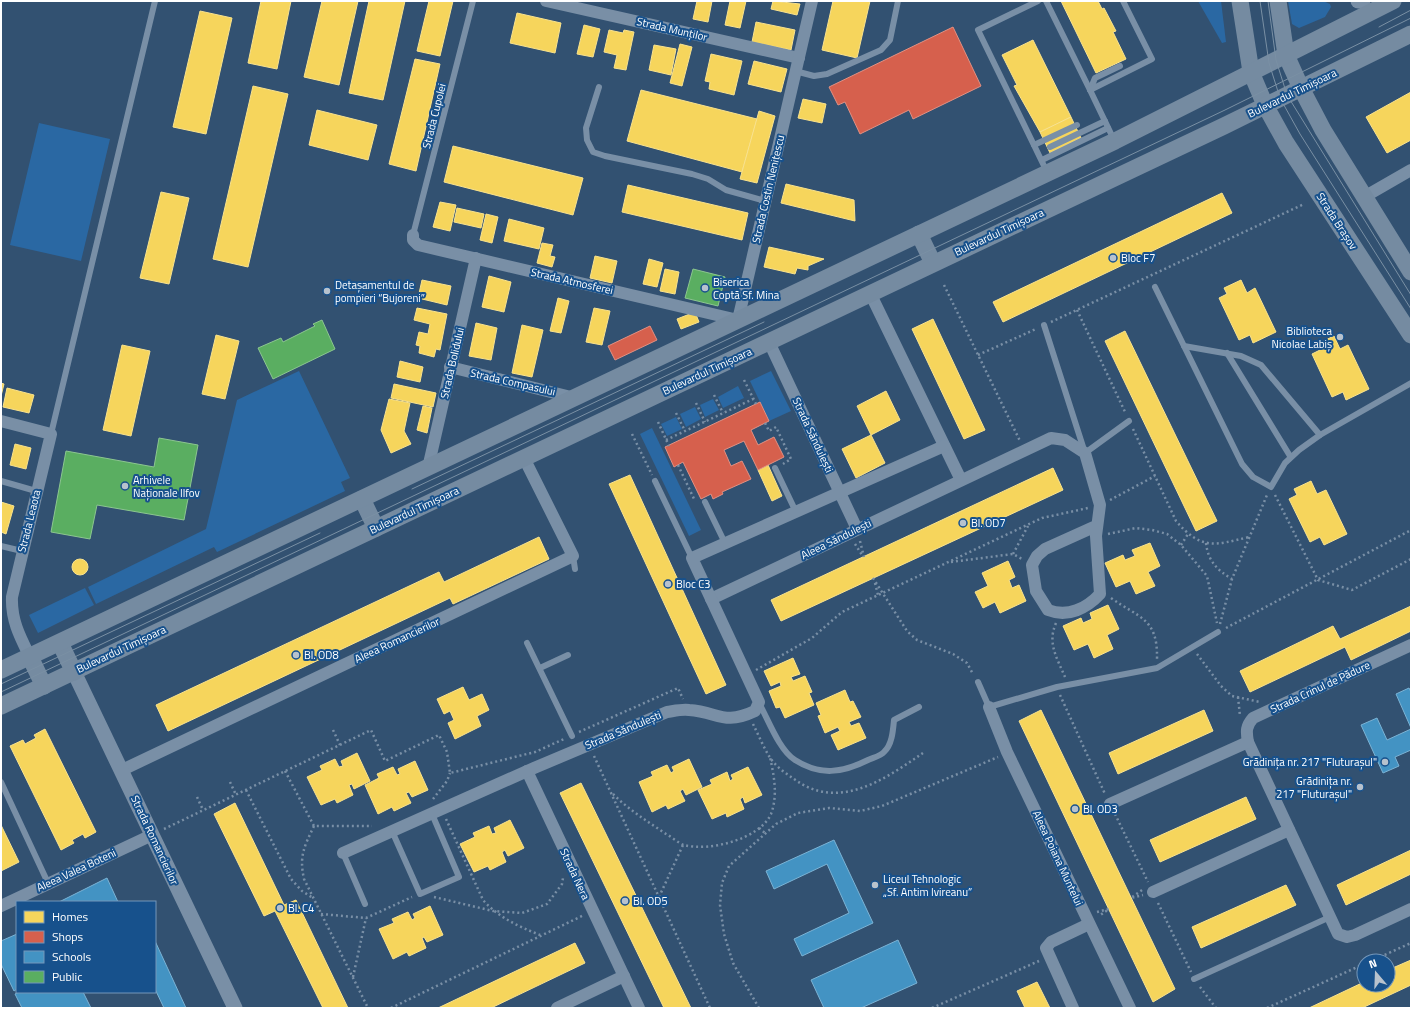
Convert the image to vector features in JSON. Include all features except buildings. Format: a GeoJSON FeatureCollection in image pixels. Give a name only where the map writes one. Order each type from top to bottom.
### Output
{"type":"FeatureCollection","features":[{"type":"Feature","properties":{"kind":"main road","name":"Strada Brașov"},"geometry":{"type":"LineString","coordinates":[[1240,1],[1251,72],[1265,105],[1286,143],[1411,335]]}},
{"type":"Feature","properties":{"kind":"main road"},"geometry":{"type":"LineString","coordinates":[[1278,1],[1286,55],[1301,88],[1319,124],[1411,272]]}},
{"type":"Feature","properties":{"kind":"main road"},"geometry":{"type":"LineString","coordinates":[[1,670],[919,234],[1045,166],[1112,134],[1251,72],[1393,1]]}},
{"type":"Feature","properties":{"kind":"main road","name":"Bulevardul Timișoara"},"geometry":{"type":"LineString","coordinates":[[1,706],[870,294],[1411,34]]}},
{"type":"Feature","properties":{"kind":"main road"},"geometry":{"type":"LineString","coordinates":[[919,234],[933,263]]}},
{"type":"Feature","properties":{"kind":"main road"},"geometry":{"type":"LineString","coordinates":[[362,499],[376,528]]}},
{"type":"Feature","properties":{"kind":"main road"},"geometry":{"type":"LineString","coordinates":[[60,643],[74,672]]}},
{"type":"Feature","properties":{"kind":"main road"},"geometry":{"type":"LineString","coordinates":[[30,657],[44,686]]}},
{"type":"Feature","properties":{"kind":"street","name":"Strada Munților"},"geometry":{"type":"LineString","coordinates":[[546,1],[799,58]]}},
{"type":"Feature","properties":{"kind":"street","name":"Strada Costin Nenițescu"},"geometry":{"type":"LineString","coordinates":[[738,320],[812,1]]}},
{"type":"Feature","properties":{"kind":"street"},"geometry":{"type":"LineString","coordinates":[[1358,1],[1363,1]]}},
{"type":"Feature","properties":{"kind":"street"},"geometry":{"type":"LineString","coordinates":[[1364,197],[1411,170]]}},
{"type":"Feature","properties":{"kind":"street","name":"Strada Atmosferei"},"geometry":{"type":"LineString","coordinates":[[413,236],[413,240],[418,245],[738,320]]}},
{"type":"Feature","properties":{"kind":"street","name":"Strada Bolidului"},"geometry":{"type":"LineString","coordinates":[[428,468],[476,258]]}},
{"type":"Feature","properties":{"kind":"street"},"geometry":{"type":"LineString","coordinates":[[870,294],[961,480]]}},
{"type":"Feature","properties":{"kind":"street","name":"Strada Săndulești"},"geometry":{"type":"LineString","coordinates":[[769,342],[857,529]]}},
{"type":"Feature","properties":{"kind":"street","name":"Strada Compasului"},"geometry":{"type":"LineString","coordinates":[[450,367],[575,398]]}},
{"type":"Feature","properties":{"kind":"street"},"geometry":{"type":"LineString","coordinates":[[1,421],[51,434]]}},
{"type":"Feature","properties":{"kind":"street","name":"Strada Leaota"},"geometry":{"type":"LineString","coordinates":[[30,657],[15,624],[11,610],[12,597],[36,491],[51,434]]}},
{"type":"Feature","properties":{"kind":"street","name":"Aleea Săndulești"},"geometry":{"type":"LineString","coordinates":[[711,599],[1046,439],[1058,438],[1070,442],[1085,452]]}},
{"type":"Feature","properties":{"kind":"street"},"geometry":{"type":"LineString","coordinates":[[759,702],[692,558],[944,446]]}},
{"type":"Feature","properties":{"kind":"street"},"geometry":{"type":"LineString","coordinates":[[1085,452],[1100,505],[1096,531],[1101,585],[1100,594],[1091,604],[1067,614],[1048,610],[1036,591],[1032,565],[1037,556],[1045,549],[1096,531]]}},
{"type":"Feature","properties":{"kind":"street"},"geometry":{"type":"LineString","coordinates":[[524,458],[573,556]]}},
{"type":"Feature","properties":{"kind":"street","name":"Aleea Romancierilor"},"geometry":{"type":"LineString","coordinates":[[122,770],[573,556]]}},
{"type":"Feature","properties":{"kind":"street","name":"Strada Crinul de Pădure"},"geometry":{"type":"LineString","coordinates":[[1411,645],[1254,718],[1248,724],[1246,731],[1248,742],[1338,934],[1347,937],[1356,935],[1411,909]]}},
{"type":"Feature","properties":{"kind":"street","name":"Strada Romancierilor"},"geometry":{"type":"LineString","coordinates":[[74,672],[235,1008]]}},
{"type":"Feature","properties":{"kind":"street","name":"Strada Săndulești"},"geometry":{"type":"LineString","coordinates":[[343,854],[527,772],[667,712],[688,710],[724,718],[740,718],[755,711],[759,702]]}},
{"type":"Feature","properties":{"kind":"street","name":"Aleea Poiana Muntelui"},"geometry":{"type":"LineString","coordinates":[[988,707],[1007,752],[1130,1008]]}},
{"type":"Feature","properties":{"kind":"street"},"geometry":{"type":"LineString","coordinates":[[1110,804],[1248,742]]}},
{"type":"Feature","properties":{"kind":"street","name":"Strada Nera"},"geometry":{"type":"LineString","coordinates":[[527,772],[639,1008]]}},
{"type":"Feature","properties":{"kind":"street"},"geometry":{"type":"LineString","coordinates":[[1153,892],[1289,830]]}},
{"type":"Feature","properties":{"kind":"street","name":"Aleea Valea Boteni"},"geometry":{"type":"LineString","coordinates":[[1,906],[152,834]]}},
{"type":"Feature","properties":{"kind":"street"},"geometry":{"type":"LineString","coordinates":[[1074,1008],[1046,948],[1051,942],[1089,924]]}},
{"type":"Feature","properties":{"kind":"street"},"geometry":{"type":"LineString","coordinates":[[557,1008],[578,1004],[624,976]]}},
{"type":"Feature","properties":{"kind":"lane"},"geometry":{"type":"LineString","coordinates":[[51,434],[155,1]]}},
{"type":"Feature","properties":{"kind":"lane","name":"Strada Cupolei"},"geometry":{"type":"LineString","coordinates":[[413,236],[473,1]]}},
{"type":"Feature","properties":{"kind":"lane"},"geometry":{"type":"LineString","coordinates":[[795,71],[814,76],[833,73],[881,50],[890,40],[898,1]]}},
{"type":"Feature","properties":{"kind":"lane"},"geometry":{"type":"LineString","coordinates":[[1038,1],[978,30],[1045,166]]}},
{"type":"Feature","properties":{"kind":"lane"},"geometry":{"type":"LineString","coordinates":[[1046,1],[1112,134]]}},
{"type":"Feature","properties":{"kind":"lane"},"geometry":{"type":"LineString","coordinates":[[1090,90],[1152,59],[1124,1]]}},
{"type":"Feature","properties":{"kind":"lane"},"geometry":{"type":"LineString","coordinates":[[1090,90],[1095,78],[1120,66]]}},
{"type":"Feature","properties":{"kind":"lane"},"geometry":{"type":"LineString","coordinates":[[599,87],[586,128],[587,140],[593,152],[605,156],[692,174],[708,179],[726,190],[765,201]]}},
{"type":"Feature","properties":{"kind":"lane"},"geometry":{"type":"LineString","coordinates":[[1050,147],[1105,121]]}},
{"type":"Feature","properties":{"kind":"lane"},"geometry":{"type":"LineString","coordinates":[[1034,145],[1077,125]]}},
{"type":"Feature","properties":{"kind":"lane"},"geometry":{"type":"LineString","coordinates":[[1155,287],[1242,464],[1253,477],[1271,487],[1290,456],[1320,435],[1411,383]]}},
{"type":"Feature","properties":{"kind":"lane"},"geometry":{"type":"LineString","coordinates":[[1044,325],[1085,452],[1129,421]]}},
{"type":"Feature","properties":{"kind":"lane"},"geometry":{"type":"LineString","coordinates":[[1184,346],[1227,353],[1247,358],[1261,365],[1320,435]]}},
{"type":"Feature","properties":{"kind":"lane"},"geometry":{"type":"LineString","coordinates":[[1227,353],[1290,456]]}},
{"type":"Feature","properties":{"kind":"lane"},"geometry":{"type":"LineString","coordinates":[[775,468],[796,512]]}},
{"type":"Feature","properties":{"kind":"lane"},"geometry":{"type":"LineString","coordinates":[[1,481],[36,491]]}},
{"type":"Feature","properties":{"kind":"lane"},"geometry":{"type":"LineString","coordinates":[[654,481],[692,558]]}},
{"type":"Feature","properties":{"kind":"lane"},"geometry":{"type":"LineString","coordinates":[[705,502],[725,544]]}},
{"type":"Feature","properties":{"kind":"lane"},"geometry":{"type":"LineString","coordinates":[[1,546],[22,551]]}},
{"type":"Feature","properties":{"kind":"lane"},"geometry":{"type":"LineString","coordinates":[[573,556],[575,569]]}},
{"type":"Feature","properties":{"kind":"lane"},"geometry":{"type":"LineString","coordinates":[[978,682],[988,707],[1057,687],[1157,668],[1218,632]]}},
{"type":"Feature","properties":{"kind":"lane"},"geometry":{"type":"LineString","coordinates":[[527,643],[572,736]]}},
{"type":"Feature","properties":{"kind":"lane"},"geometry":{"type":"LineString","coordinates":[[540,668],[568,655]]}},
{"type":"Feature","properties":{"kind":"lane"},"geometry":{"type":"LineString","coordinates":[[759,702],[780,742],[794,759],[812,769],[832,772],[850,769],[884,752],[892,738],[894,720],[919,707]]}},
{"type":"Feature","properties":{"kind":"lane"},"geometry":{"type":"LineString","coordinates":[[1,782],[48,883]]}},
{"type":"Feature","properties":{"kind":"lane"},"geometry":{"type":"LineString","coordinates":[[392,832],[420,894],[460,877],[437,812]]}},
{"type":"Feature","properties":{"kind":"lane"},"geometry":{"type":"LineString","coordinates":[[343,854],[366,904]]}},
{"type":"Feature","properties":{"kind":"lane"},"geometry":{"type":"LineString","coordinates":[[1194,979],[1330,917]]}},
{"type":"Feature","properties":{"kind":"path"},"geometry":{"type":"LineString","coordinates":[[978,355],[1304,204]]}},
{"type":"Feature","properties":{"kind":"path"},"geometry":{"type":"LineString","coordinates":[[944,286],[1024,450]]}},
{"type":"Feature","properties":{"kind":"path"},"geometry":{"type":"LineString","coordinates":[[1077,310],[1176,521],[1188,534],[1206,543],[1220,544],[1249,537]]}},
{"type":"Feature","properties":{"kind":"path"},"geometry":{"type":"LineString","coordinates":[[744,380],[756,404]]}},
{"type":"Feature","properties":{"kind":"path"},"geometry":{"type":"LineString","coordinates":[[714,395],[723,413]]}},
{"type":"Feature","properties":{"kind":"path"},"geometry":{"type":"LineString","coordinates":[[666,440],[753,399]]}},
{"type":"Feature","properties":{"kind":"path"},"geometry":{"type":"LineString","coordinates":[[696,404],[705,422]]}},
{"type":"Feature","properties":{"kind":"path"},"geometry":{"type":"LineString","coordinates":[[676,413],[685,431]]}},
{"type":"Feature","properties":{"kind":"path"},"geometry":{"type":"LineString","coordinates":[[658,422],[669,446]]}},
{"type":"Feature","properties":{"kind":"path"},"geometry":{"type":"LineString","coordinates":[[765,423],[768,431],[776,427],[791,460],[782,464],[785,470]]}},
{"type":"Feature","properties":{"kind":"path"},"geometry":{"type":"LineString","coordinates":[[632,434],[654,481]]}},
{"type":"Feature","properties":{"kind":"path"},"geometry":{"type":"LineString","coordinates":[[746,675],[770,664],[812,638],[842,612],[1042,518],[1100,505],[1155,476]]}},
{"type":"Feature","properties":{"kind":"path"},"geometry":{"type":"LineString","coordinates":[[1218,632],[1232,579],[1271,487]]}},
{"type":"Feature","properties":{"kind":"path"},"geometry":{"type":"LineString","coordinates":[[1271,487],[1318,580],[1352,590],[1411,560]]}},
{"type":"Feature","properties":{"kind":"path"},"geometry":{"type":"LineString","coordinates":[[1013,554],[1029,525]]}},
{"type":"Feature","properties":{"kind":"path"},"geometry":{"type":"LineString","coordinates":[[1096,531],[1136,528],[1167,534],[1181,545],[1207,576],[1218,632]]}},
{"type":"Feature","properties":{"kind":"path"},"geometry":{"type":"LineString","coordinates":[[1218,632],[1411,530]]}},
{"type":"Feature","properties":{"kind":"path"},"geometry":{"type":"LineString","coordinates":[[1181,545],[1188,534]]}},
{"type":"Feature","properties":{"kind":"path"},"geometry":{"type":"LineString","coordinates":[[1206,543],[1207,553],[1212,562],[1219,571],[1232,579]]}},
{"type":"Feature","properties":{"kind":"path"},"geometry":{"type":"LineString","coordinates":[[948,562],[1013,554],[1032,565]]}},
{"type":"Feature","properties":{"kind":"path"},"geometry":{"type":"LineString","coordinates":[[878,595],[873,578],[882,593],[917,640],[953,654],[967,663],[978,682]]}},
{"type":"Feature","properties":{"kind":"path"},"geometry":{"type":"LineString","coordinates":[[1101,585],[1108,596],[1150,623],[1155,635],[1157,668]]}},
{"type":"Feature","properties":{"kind":"path"},"geometry":{"type":"LineString","coordinates":[[1058,613],[1052,632],[1052,650],[1068,685]]}},
{"type":"Feature","properties":{"kind":"path"},"geometry":{"type":"LineString","coordinates":[[1192,647],[1221,686],[1232,696],[1280,706]]}},
{"type":"Feature","properties":{"kind":"path"},"geometry":{"type":"LineString","coordinates":[[1057,687],[1062,704],[1194,979],[1216,1008]]}},
{"type":"Feature","properties":{"kind":"path"},"geometry":{"type":"LineString","coordinates":[[333,730],[340,745]]}},
{"type":"Feature","properties":{"kind":"path"},"geometry":{"type":"LineString","coordinates":[[152,834],[371,730],[385,761],[439,735]]}},
{"type":"Feature","properties":{"kind":"path"},"geometry":{"type":"LineString","coordinates":[[589,745],[710,1008]]}},
{"type":"Feature","properties":{"kind":"path"},"geometry":{"type":"LineString","coordinates":[[759,1008],[733,963],[724,934],[720,905],[722,884],[729,866],[776,824],[798,814],[830,808],[860,811],[882,806],[1007,752]]}},
{"type":"Feature","properties":{"kind":"path"},"geometry":{"type":"LineString","coordinates":[[610,792],[627,809],[683,845],[701,848],[720,846],[739,839],[759,828],[770,815],[775,798],[774,778],[770,757]]}},
{"type":"Feature","properties":{"kind":"path"},"geometry":{"type":"LineString","coordinates":[[285,771],[314,826]]}},
{"type":"Feature","properties":{"kind":"path"},"geometry":{"type":"LineString","coordinates":[[230,782],[236,795]]}},
{"type":"Feature","properties":{"kind":"path"},"geometry":{"type":"LineString","coordinates":[[246,790],[291,879],[302,891],[314,898]]}},
{"type":"Feature","properties":{"kind":"path"},"geometry":{"type":"LineString","coordinates":[[197,797],[203,810]]}},
{"type":"Feature","properties":{"kind":"path"},"geometry":{"type":"LineString","coordinates":[[437,812],[483,900],[493,911],[506,921],[540,935]]}},
{"type":"Feature","properties":{"kind":"path"},"geometry":{"type":"LineString","coordinates":[[314,826],[374,826]]}},
{"type":"Feature","properties":{"kind":"path"},"geometry":{"type":"LineString","coordinates":[[314,826],[306,843],[301,863],[304,879],[368,1008]]}},
{"type":"Feature","properties":{"kind":"path"},"geometry":{"type":"LineString","coordinates":[[759,828],[765,833]]}},
{"type":"Feature","properties":{"kind":"path"},"geometry":{"type":"LineString","coordinates":[[659,897],[683,845]]}},
{"type":"Feature","properties":{"kind":"path"},"geometry":{"type":"LineString","coordinates":[[321,914],[366,918],[420,894],[493,911],[522,913],[547,904],[562,884],[567,855]]}},
{"type":"Feature","properties":{"kind":"path"},"geometry":{"type":"LineString","coordinates":[[391,1008],[540,935],[593,911]]}},
{"type":"Feature","properties":{"kind":"path"},"geometry":{"type":"LineString","coordinates":[[353,977],[366,918]]}},
{"type":"Feature","properties":{"kind":"path"},"geometry":{"type":"LineString","coordinates":[[1388,953],[1411,943]]}},
{"type":"Feature","properties":{"kind":"path"},"geometry":{"type":"LineString","coordinates":[[932,1008],[1049,957]]}},
{"type":"Feature","properties":{"kind":"path"},"geometry":{"type":"LineString","coordinates":[[1266,1008],[1356,968]]}},
{"type":"Feature","properties":{"kind":"shaded area"},"geometry":{"type":"Polygon","coordinates":[[[1198,1],[1221,1],[1226,42],[1222,43],[1198,1]]]}},
{"type":"Feature","properties":{"kind":"shaded area"},"geometry":{"type":"Polygon","coordinates":[[[1288,1],[1323,1],[1330,4],[1331,7],[1325,17],[1299,28],[1292,24],[1288,1]]]}},
{"type":"Feature","properties":{"kind":"shaded area"},"geometry":{"type":"Polygon","coordinates":[[[39,123],[110,139],[81,261],[10,245],[39,123]]]}},
{"type":"Feature","properties":{"kind":"shaded area"},"geometry":{"type":"Polygon","coordinates":[[[299,371],[350,478],[341,482],[345,491],[217,552],[214,547],[96,604],[88,587],[206,529],[237,400],[299,371]]]}},
{"type":"Feature","properties":{"kind":"shaded area"},"geometry":{"type":"Polygon","coordinates":[[[771,371],[791,411],[769,421],[750,381],[771,371]]]}},
{"type":"Feature","properties":{"kind":"shaded area"},"geometry":{"type":"Polygon","coordinates":[[[738,386],[744,398],[723,408],[718,397],[738,386]]]}},
{"type":"Feature","properties":{"kind":"shaded area"},"geometry":{"type":"Polygon","coordinates":[[[713,399],[719,410],[705,417],[700,405],[713,399]]]}},
{"type":"Feature","properties":{"kind":"shaded area"},"geometry":{"type":"Polygon","coordinates":[[[695,407],[701,419],[686,427],[680,414],[695,407]]]}},
{"type":"Feature","properties":{"kind":"shaded area"},"geometry":{"type":"Polygon","coordinates":[[[676,417],[682,429],[667,436],[661,424],[676,417]]]}},
{"type":"Feature","properties":{"kind":"shaded area"},"geometry":{"type":"Polygon","coordinates":[[[652,428],[701,530],[689,536],[640,434],[652,428]]]}},
{"type":"Feature","properties":{"kind":"shaded area"},"geometry":{"type":"Polygon","coordinates":[[[85,588],[94,605],[38,633],[29,615],[85,588]]]}},
{"type":"Feature","properties":{"kind":"tram line"},"geometry":{"type":"LineString","coordinates":[[1260,1],[1269,63],[1280,98],[1300,134],[1411,309]]}},
{"type":"Feature","properties":{"kind":"tram line"},"geometry":{"type":"LineString","coordinates":[[1268,1],[1276,60],[1287,95],[1411,295]]}},
{"type":"Feature","properties":{"kind":"tram line"},"geometry":{"type":"LineString","coordinates":[[1379,27],[1411,10]]}},
{"type":"Feature","properties":{"kind":"tram line"},"geometry":{"type":"LineString","coordinates":[[1,692],[1225,110],[1411,18]]}},
{"type":"Feature","properties":{"kind":"tram line"},"geometry":{"type":"LineString","coordinates":[[412,489],[764,322]]}},
{"type":"Feature","properties":{"kind":"tram line"},"geometry":{"type":"LineString","coordinates":[[1,684],[320,533]]}},
{"type":"Feature","properties":{"kind":"place","name":"Bloc F7"},"geometry":{"type":"Point","coordinates":[1113,258]}},
{"type":"Feature","properties":{"kind":"place","name":"Biserica Coptă Sf. Mina"},"geometry":{"type":"Point","coordinates":[705,288]}},
{"type":"Feature","properties":{"kind":"place","name":"Detașamentul de pompieri “Bujoreni”"},"geometry":{"type":"Point","coordinates":[327,291]}},
{"type":"Feature","properties":{"kind":"place","name":"Biblioteca Nicolae Labiș"},"geometry":{"type":"Point","coordinates":[1340,337]}},
{"type":"Feature","properties":{"kind":"place","name":"Arhivele Naționale Ilfov"},"geometry":{"type":"Point","coordinates":[125,486]}},
{"type":"Feature","properties":{"kind":"place","name":"Bl. OD7"},"geometry":{"type":"Point","coordinates":[963,523]}},
{"type":"Feature","properties":{"kind":"place","name":"Bloc C3"},"geometry":{"type":"Point","coordinates":[668,584]}},
{"type":"Feature","properties":{"kind":"place","name":"Bl. OD8"},"geometry":{"type":"Point","coordinates":[296,655]}},
{"type":"Feature","properties":{"kind":"place","name":"Grădinița nr. 217 \"Fluturașul\""},"geometry":{"type":"Point","coordinates":[1385,762]}},
{"type":"Feature","properties":{"kind":"place","name":"Grădinița nr. 217 \"Fluturaşul\""},"geometry":{"type":"Point","coordinates":[1360,787]}},
{"type":"Feature","properties":{"kind":"place","name":"Bl. OD3"},"geometry":{"type":"Point","coordinates":[1075,809]}},
{"type":"Feature","properties":{"kind":"place","name":"Liceul Tehnologic „Sf. Antim Ivireanu”"},"geometry":{"type":"Point","coordinates":[875,885]}},
{"type":"Feature","properties":{"kind":"place","name":"Bl. OD5"},"geometry":{"type":"Point","coordinates":[625,901]}},
{"type":"Feature","properties":{"kind":"place","name":"Bl. C4"},"geometry":{"type":"Point","coordinates":[280,908]}}]}
